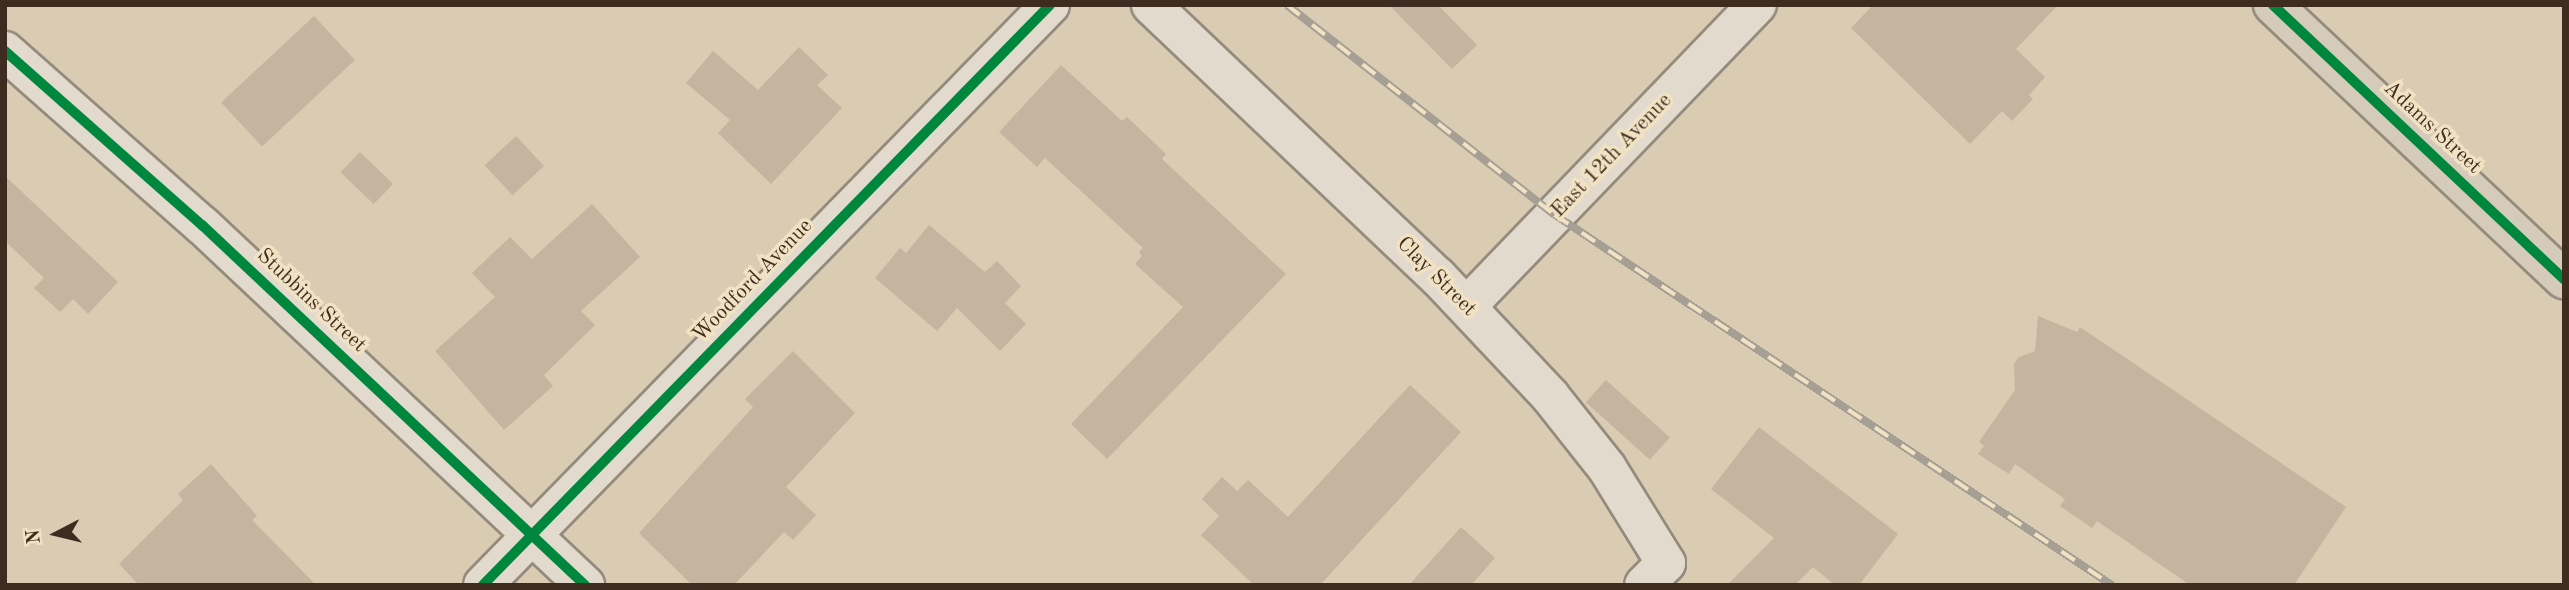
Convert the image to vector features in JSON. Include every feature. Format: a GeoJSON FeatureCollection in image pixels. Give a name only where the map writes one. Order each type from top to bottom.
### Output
{"type":"FeatureCollection","features":[{"type":"Feature","properties":{"kind":"main road","name":"Adams Street"},"geometry":{"type":"LineString","coordinates":[[2273,5],[2564,279]]}},
{"type":"Feature","properties":{"kind":"street","name":"Woodford Avenue"},"geometry":{"type":"LineString","coordinates":[[483,585],[1050,5]]}},
{"type":"Feature","properties":{"kind":"street","name":"Clay Street"},"geometry":{"type":"LineString","coordinates":[[1151,5],[1467,306],[1570,420],[1607,468],[1663,577]]}},
{"type":"Feature","properties":{"kind":"street","name":"East 12th Avenue"},"geometry":{"type":"LineString","coordinates":[[1467,306],[1757,5]]}},
{"type":"Feature","properties":{"kind":"street","name":"Stubbins Street"},"geometry":{"type":"LineString","coordinates":[[5,51],[202,225],[585,585]]}},
{"type":"Feature","properties":{"kind":"building"},"geometry":{"type":"Polygon","coordinates":[[[1389,5],[1438,5],[1477,45],[1452,69],[1389,5]]]}},
{"type":"Feature","properties":{"kind":"building"},"geometry":{"type":"Polygon","coordinates":[[[1873,5],[2058,5],[2016,49],[2045,77],[2029,95],[2033,99],[2012,121],[2002,111],[1970,144],[1851,28],[1873,5]]]}},
{"type":"Feature","properties":{"kind":"building"},"geometry":{"type":"Polygon","coordinates":[[[314,16],[355,60],[262,146],[221,103],[314,16]]]}},
{"type":"Feature","properties":{"kind":"building"},"geometry":{"type":"Polygon","coordinates":[[[799,47],[828,75],[817,85],[842,108],[771,184],[718,133],[730,120],[686,83],[713,51],[758,90],[799,47]]]}},
{"type":"Feature","properties":{"kind":"building"},"geometry":{"type":"Polygon","coordinates":[[[1061,65],[1122,121],[1127,117],[1166,154],[1162,159],[1286,274],[1107,459],[1071,424],[1183,307],[1135,264],[1142,256],[1139,252],[1143,248],[1045,158],[1037,167],[999,132],[1061,65]]]}},
{"type":"Feature","properties":{"kind":"building"},"geometry":{"type":"Polygon","coordinates":[[[516,136],[544,166],[513,195],[485,165],[516,136]]]}},
{"type":"Feature","properties":{"kind":"building"},"geometry":{"type":"Polygon","coordinates":[[[360,152],[393,184],[374,204],[341,172],[360,152]]]}},
{"type":"Feature","properties":{"kind":"building"},"geometry":{"type":"Polygon","coordinates":[[[5,176],[118,282],[88,314],[73,299],[60,312],[34,288],[44,278],[5,241],[5,176]]]}},
{"type":"Feature","properties":{"kind":"building"},"geometry":{"type":"Polygon","coordinates":[[[592,204],[640,257],[581,311],[595,325],[544,375],[553,386],[504,430],[435,351],[495,297],[472,273],[510,237],[532,259],[592,204]]]}},
{"type":"Feature","properties":{"kind":"building"},"geometry":{"type":"Polygon","coordinates":[[[929,225],[985,272],[997,261],[1021,286],[1005,303],[1026,324],[1000,351],[957,308],[937,331],[875,278],[900,248],[906,253],[929,225]]]}},
{"type":"Feature","properties":{"kind":"building"},"geometry":{"type":"Polygon","coordinates":[[[2038,316],[2077,332],[2080,327],[2346,507],[2294,585],[2190,585],[2097,521],[2092,528],[2060,506],[2065,499],[2015,464],[2009,474],[1978,454],[1984,446],[1979,442],[2015,390],[2014,364],[2019,357],[2035,351],[2038,316]]]}},
{"type":"Feature","properties":{"kind":"building"},"geometry":{"type":"Polygon","coordinates":[[[793,351],[855,413],[786,487],[816,515],[793,540],[784,532],[734,585],[692,585],[639,533],[753,407],[745,399],[793,351]]]}},
{"type":"Feature","properties":{"kind":"building"},"geometry":{"type":"Polygon","coordinates":[[[1606,380],[1670,438],[1650,460],[1586,402],[1606,380]]]}},
{"type":"Feature","properties":{"kind":"building"},"geometry":{"type":"Polygon","coordinates":[[[1410,385],[1461,432],[1320,585],[1254,585],[1201,535],[1219,516],[1202,499],[1222,477],[1237,491],[1248,480],[1288,517],[1410,385]]]}},
{"type":"Feature","properties":{"kind":"building"},"geometry":{"type":"Polygon","coordinates":[[[1759,427],[1898,534],[1859,585],[1835,585],[1813,567],[1795,585],[1727,585],[1774,538],[1711,489],[1759,427]]]}},
{"type":"Feature","properties":{"kind":"building"},"geometry":{"type":"Polygon","coordinates":[[[211,464],[257,516],[252,520],[316,585],[139,585],[119,564],[183,500],[178,494],[211,464]]]}},
{"type":"Feature","properties":{"kind":"building"},"geometry":{"type":"Polygon","coordinates":[[[1461,527],[1495,558],[1471,585],[1409,585],[1461,527]]]}},
{"type":"Feature","properties":{"kind":"railway"},"geometry":{"type":"LineString","coordinates":[[1287,5],[1555,215],[2112,585]]}},
{"type":"Feature","properties":{"kind":"cycle path"},"geometry":{"type":"LineString","coordinates":[[483,585],[1050,5]]}},
{"type":"Feature","properties":{"kind":"cycle path"},"geometry":{"type":"LineString","coordinates":[[2273,5],[2564,279]]}},
{"type":"Feature","properties":{"kind":"cycle path"},"geometry":{"type":"LineString","coordinates":[[5,51],[202,225],[585,585]]}}]}
